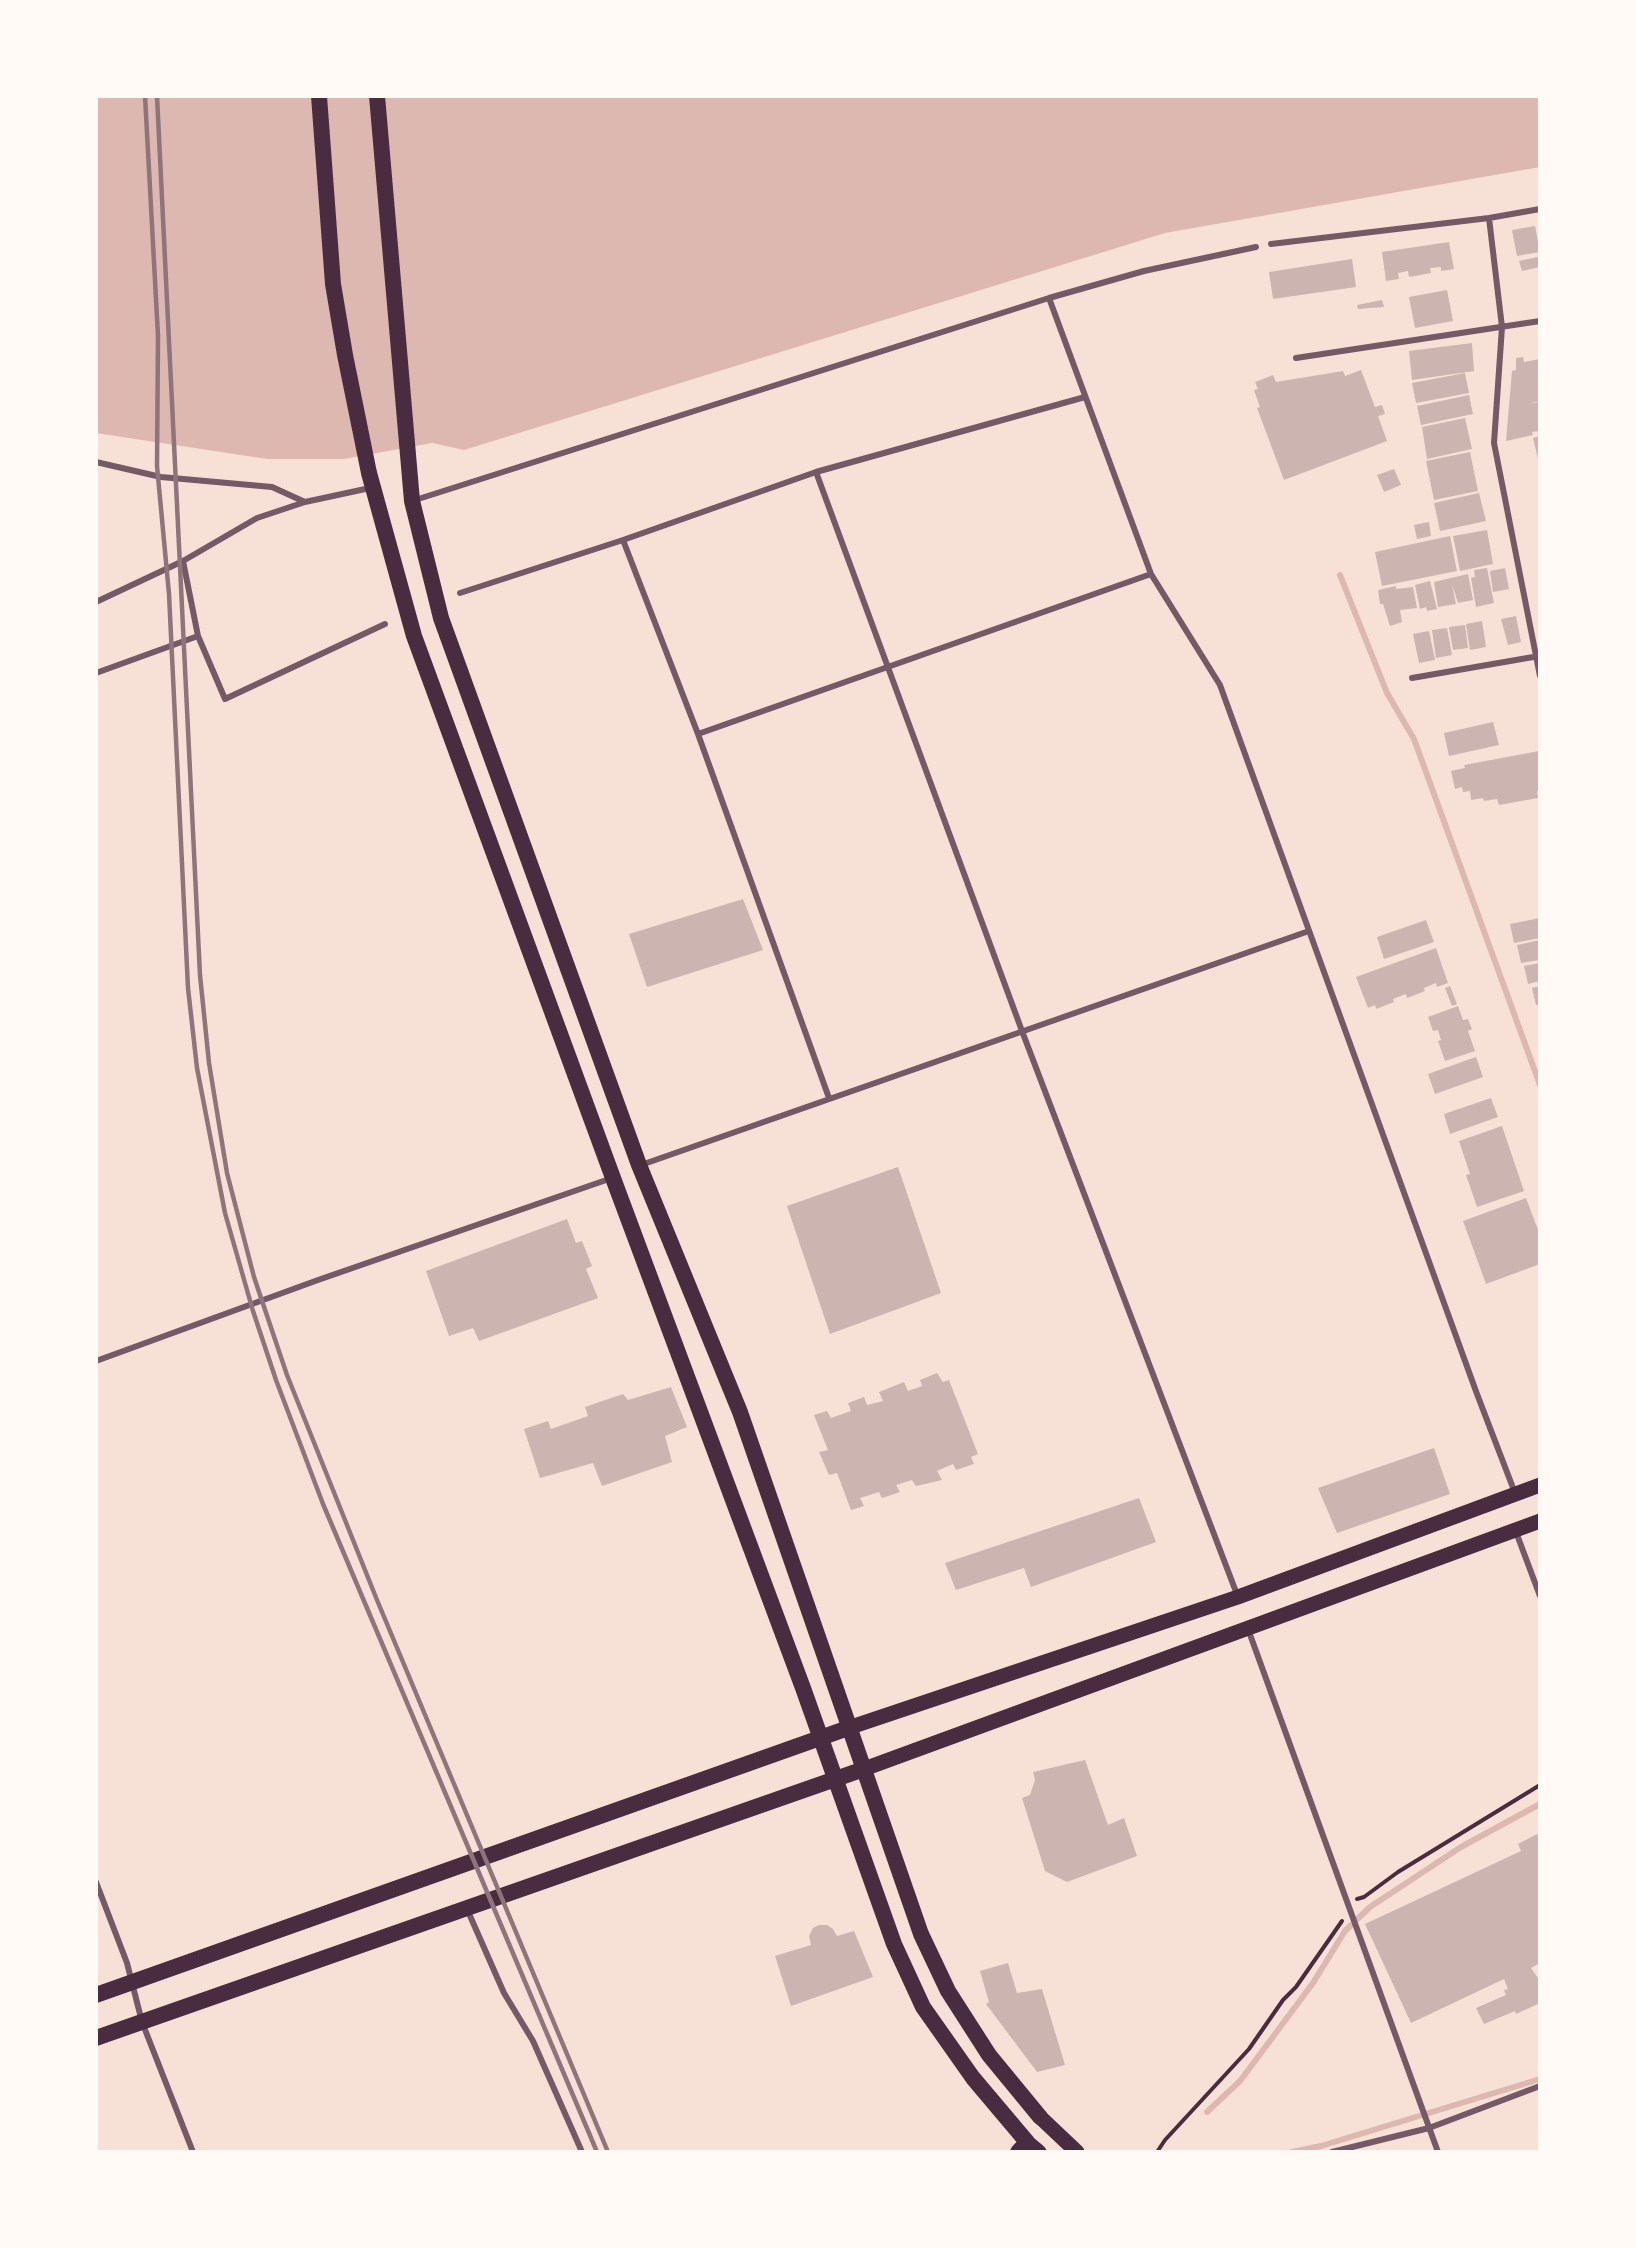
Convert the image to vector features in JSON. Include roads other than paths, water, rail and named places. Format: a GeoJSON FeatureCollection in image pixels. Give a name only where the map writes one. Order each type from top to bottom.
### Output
{"type":"FeatureCollection","features":[{"type":"Feature","properties":{"kind":"highway"},"geometry":{"type":"LineString","coordinates":[[319,96],[333,284],[345,356],[371,480],[414,636],[894,1944],[923,2007],[973,2078],[1028,2149]]}},
{"type":"Feature","properties":{"kind":"highway"},"geometry":{"type":"LineString","coordinates":[[377,96],[412,501],[441,618],[639,1165],[741,1412],[921,1934],[948,1991],[989,2055],[1040,2117]]}},
{"type":"Feature","properties":{"kind":"highway"},"geometry":{"type":"LineString","coordinates":[[96,1995],[851,1727]]}},
{"type":"Feature","properties":{"kind":"highway"},"geometry":{"type":"LineString","coordinates":[[96,2038],[864,1769]]}},
{"type":"Feature","properties":{"kind":"main road"},"geometry":{"type":"LineString","coordinates":[[851,1727],[1238,1597],[1540,1485]]}},
{"type":"Feature","properties":{"kind":"main road"},"geometry":{"type":"LineString","coordinates":[[864,1769],[1540,1521]]}},
{"type":"Feature","properties":{"kind":"main road"},"geometry":{"type":"LineString","coordinates":[[1040,2117],[1077,2152]]}},
{"type":"Feature","properties":{"kind":"street"},"geometry":{"type":"LineString","coordinates":[[1271,244],[1489,218],[1540,209]]}},
{"type":"Feature","properties":{"kind":"street"},"geometry":{"type":"LineString","coordinates":[[1489,218],[1502,327],[1494,443],[1538,656],[1540,676]]}},
{"type":"Feature","properties":{"kind":"street"},"geometry":{"type":"LineString","coordinates":[[412,501],[1049,298],[1144,271],[1256,247]]}},
{"type":"Feature","properties":{"kind":"street"},"geometry":{"type":"LineString","coordinates":[[1049,298],[1151,574],[1220,685],[1515,1493]]}},
{"type":"Feature","properties":{"kind":"street"},"geometry":{"type":"LineString","coordinates":[[1296,358],[1540,321]]}},
{"type":"Feature","properties":{"kind":"street"},"geometry":{"type":"LineString","coordinates":[[460,593],[623,540],[816,472],[1085,397]]}},
{"type":"Feature","properties":{"kind":"street"},"geometry":{"type":"LineString","coordinates":[[96,462],[161,477],[272,487],[305,502]]}},
{"type":"Feature","properties":{"kind":"street"},"geometry":{"type":"LineString","coordinates":[[816,472],[1022,1031],[1238,1597]]}},
{"type":"Feature","properties":{"kind":"street"},"geometry":{"type":"LineString","coordinates":[[96,602],[183,561],[257,518],[371,480]]}},
{"type":"Feature","properties":{"kind":"street"},"geometry":{"type":"LineString","coordinates":[[623,540],[698,735],[829,1098]]}},
{"type":"Feature","properties":{"kind":"street"},"geometry":{"type":"LineString","coordinates":[[183,561],[198,636],[225,699],[385,624]]}},
{"type":"Feature","properties":{"kind":"street"},"geometry":{"type":"LineString","coordinates":[[698,735],[1151,574]]}},
{"type":"Feature","properties":{"kind":"street"},"geometry":{"type":"LineString","coordinates":[[96,673],[198,636]]}},
{"type":"Feature","properties":{"kind":"street"},"geometry":{"type":"LineString","coordinates":[[1412,678],[1538,656]]}},
{"type":"Feature","properties":{"kind":"street"},"geometry":{"type":"LineString","coordinates":[[639,1165],[1309,931]]}},
{"type":"Feature","properties":{"kind":"street"},"geometry":{"type":"LineString","coordinates":[[96,1361],[318,1280],[613,1178]]}},
{"type":"Feature","properties":{"kind":"street"},"geometry":{"type":"LineString","coordinates":[[1515,1529],[1540,1596]]}},
{"type":"Feature","properties":{"kind":"street"},"geometry":{"type":"LineString","coordinates":[[1248,1629],[1438,2152]]}},
{"type":"Feature","properties":{"kind":"street"},"geometry":{"type":"LineString","coordinates":[[96,1882],[133,1982],[142,2022],[193,2152]]}},
{"type":"Feature","properties":{"kind":"street"},"geometry":{"type":"LineString","coordinates":[[466,1909],[504,1993],[533,2042],[582,2152]]}},
{"type":"Feature","properties":{"kind":"street"},"geometry":{"type":"LineString","coordinates":[[1332,2152],[1428,2127],[1540,2086]]}},
{"type":"Feature","properties":{"kind":"waterway"},"geometry":{"type":"LineString","coordinates":[[1340,575],[1387,693],[1414,739],[1540,1085]]}},
{"type":"Feature","properties":{"kind":"waterway"},"geometry":{"type":"LineString","coordinates":[[1207,2112],[1240,2081],[1313,1983],[1345,1931],[1370,1907],[1461,1847],[1540,1804]]}},
{"type":"Feature","properties":{"kind":"waterway"},"geometry":{"type":"LineString","coordinates":[[1292,2152],[1321,2146],[1540,2079]]}},
{"type":"Feature","properties":{"kind":"railway"},"geometry":{"type":"LineString","coordinates":[[145,96],[158,336],[157,466],[169,594],[188,988],[197,1068],[225,1213],[253,1311],[276,1380],[323,1504],[597,2152]]}},
{"type":"Feature","properties":{"kind":"railway"},"geometry":{"type":"LineString","coordinates":[[157,96],[200,975],[209,1063],[227,1173],[254,1277],[287,1375],[377,1600],[608,2152]]}}]}
